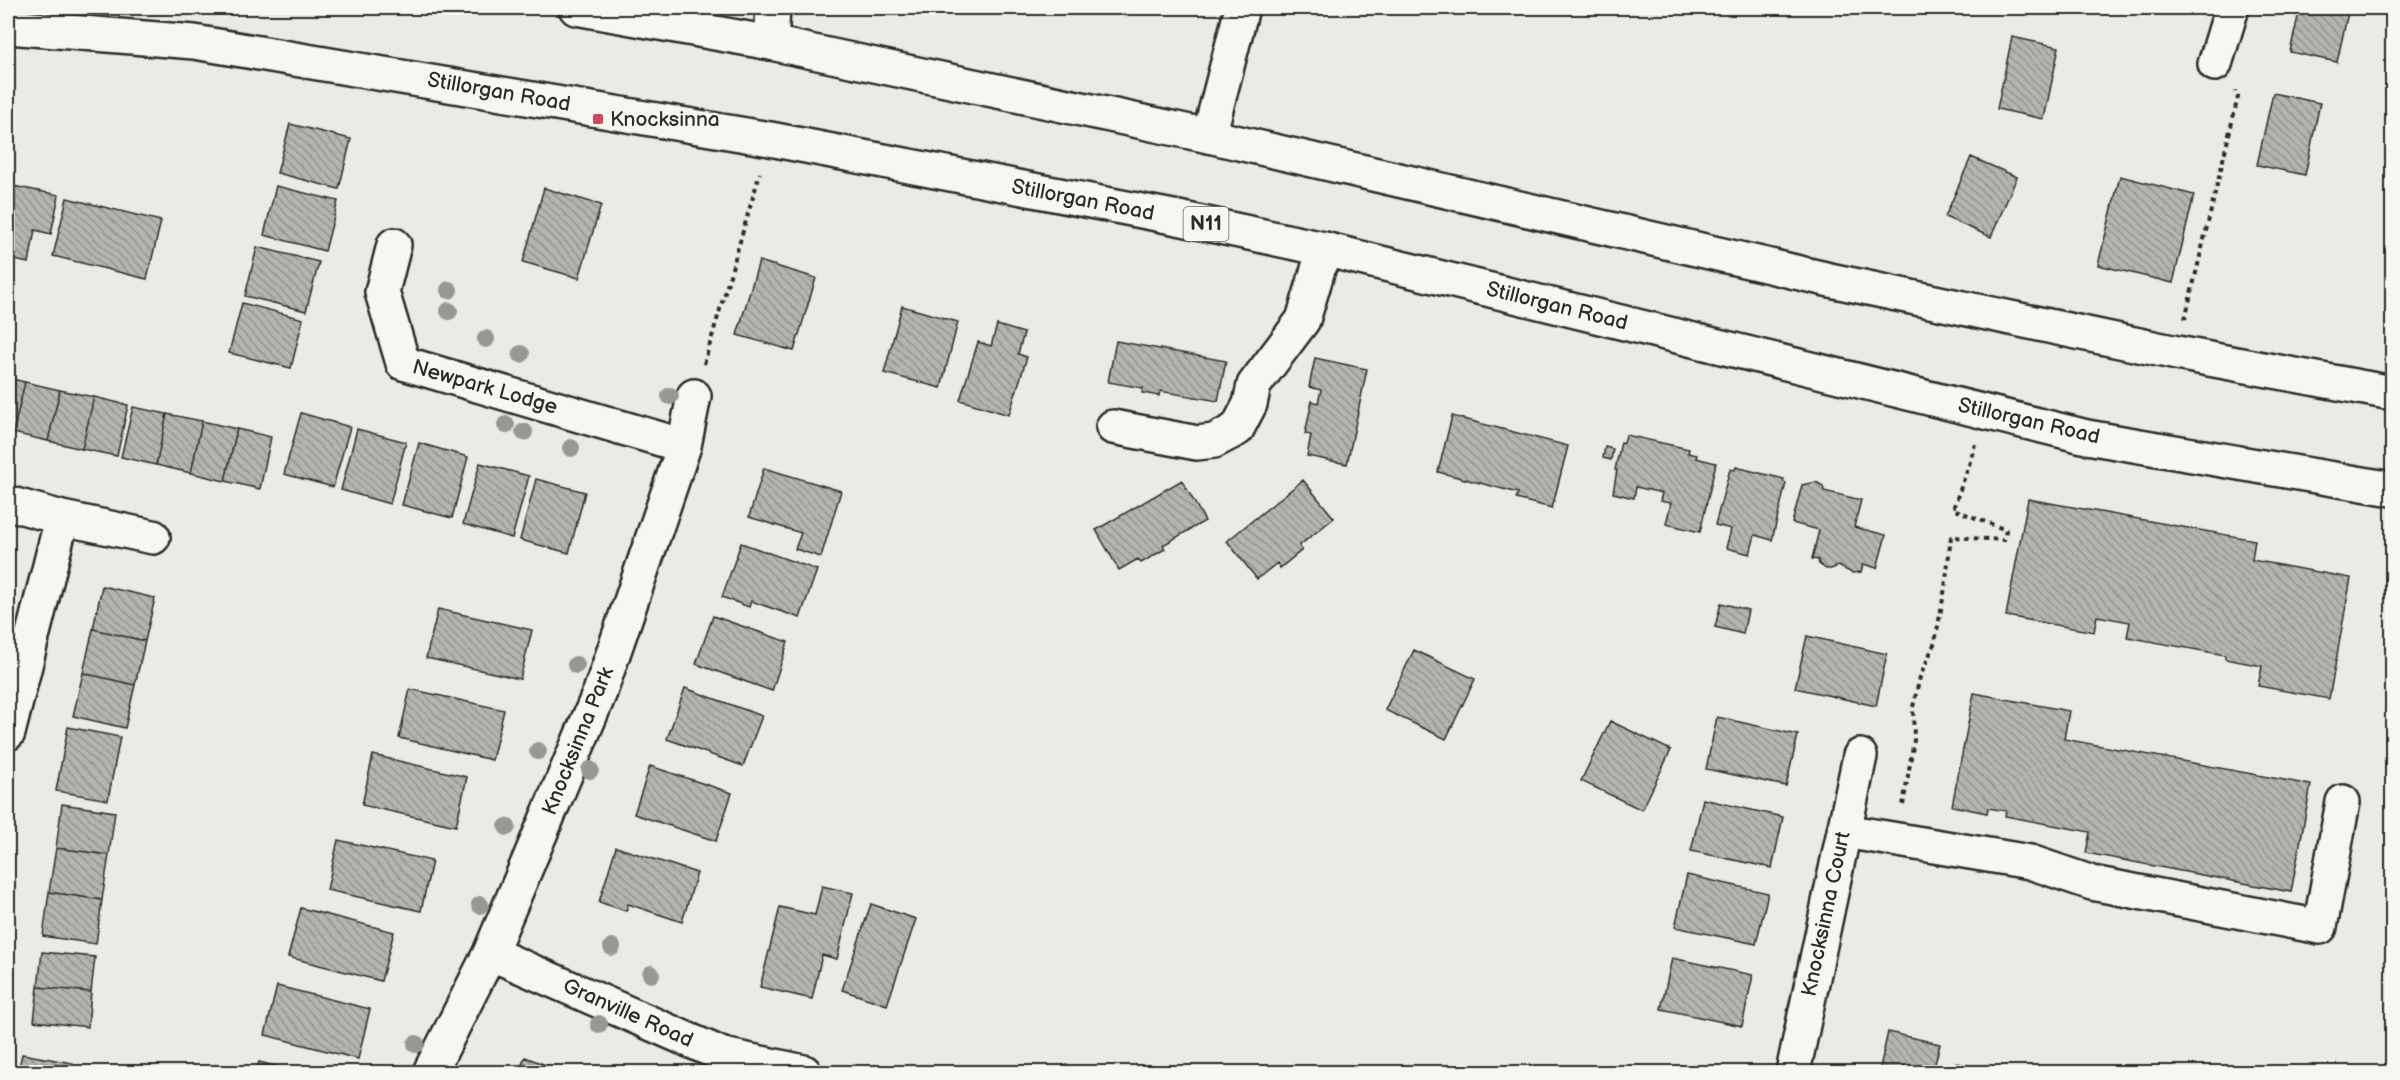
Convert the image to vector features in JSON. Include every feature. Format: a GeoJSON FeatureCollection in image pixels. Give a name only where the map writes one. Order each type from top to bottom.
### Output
{"type":"FeatureCollection","features":[{"type":"Feature","properties":{"kind":"main road"},"geometry":{"type":"LineString","coordinates":[[576,8],[771,43],[1209,136],[1830,280],[2177,353],[2392,393]]}},
{"type":"Feature","properties":{"kind":"main road"},"geometry":{"type":"LineString","coordinates":[[771,43],[773,8]]}},
{"type":"Feature","properties":{"kind":"main road"},"geometry":{"type":"LineString","coordinates":[[1209,136],[1242,8]]}},
{"type":"Feature","properties":{"kind":"main road"},"geometry":{"type":"LineString","coordinates":[[2215,64],[2232,8]]}},
{"type":"Feature","properties":{"kind":"main road","name":"Stillorgan Road"},"geometry":{"type":"LineString","coordinates":[[8,27],[194,42],[770,139],[1178,218],[1324,249],[2087,437],[2392,489]]}},
{"type":"Feature","properties":{"kind":"main road","name":"Newpark Lodge"},"geometry":{"type":"LineString","coordinates":[[394,245],[382,292],[403,363],[684,446]]}},
{"type":"Feature","properties":{"kind":"main road"},"geometry":{"type":"LineString","coordinates":[[1113,427],[1197,443],[1214,441],[1237,429],[1250,404],[1254,385],[1303,320],[1324,249]]}},
{"type":"Feature","properties":{"kind":"main road","name":"Knocksinna Park"},"geometry":{"type":"LineString","coordinates":[[429,1072],[490,953],[600,692],[684,446],[694,396]]}},
{"type":"Feature","properties":{"kind":"main road"},"geometry":{"type":"LineString","coordinates":[[8,503],[62,518],[153,537]]}},
{"type":"Feature","properties":{"kind":"main road"},"geometry":{"type":"LineString","coordinates":[[8,733],[62,518]]}},
{"type":"Feature","properties":{"kind":"main road","name":"Knocksinna Court"},"geometry":{"type":"LineString","coordinates":[[1793,1072],[1860,756]]}},
{"type":"Feature","properties":{"kind":"main road"},"geometry":{"type":"LineString","coordinates":[[1844,831],[2030,862],[2092,883],[2320,927],[2343,802]]}},
{"type":"Feature","properties":{"kind":"main road","name":"Granville Road"},"geometry":{"type":"LineString","coordinates":[[490,953],[723,1055],[804,1072]]}},
{"type":"Feature","properties":{"kind":"path"},"geometry":{"type":"LineString","coordinates":[[2177,353],[2238,97],[2215,64]]}},
{"type":"Feature","properties":{"kind":"path"},"geometry":{"type":"LineString","coordinates":[[694,396],[770,139]]}},
{"type":"Feature","properties":{"kind":"path"},"geometry":{"type":"LineString","coordinates":[[1897,840],[1914,740],[1913,707],[1920,677],[1935,642],[1946,588],[1951,537],[2004,540],[2006,530],[1953,508],[1969,465],[1982,411]]}},
{"type":"Feature","properties":{"kind":"building"},"geometry":{"type":"Polygon","coordinates":[[[2300,8],[2349,8],[2337,62],[2290,52],[2300,8]]]}},
{"type":"Feature","properties":{"kind":"building"},"geometry":{"type":"Polygon","coordinates":[[[2012,37],[2059,47],[2044,119],[1997,109],[2012,37]]]}},
{"type":"Feature","properties":{"kind":"building"},"geometry":{"type":"Polygon","coordinates":[[[2273,93],[2320,103],[2305,175],[2257,165],[2273,93]]]}},
{"type":"Feature","properties":{"kind":"building"},"geometry":{"type":"Polygon","coordinates":[[[290,124],[351,139],[339,189],[277,173],[290,124]]]}},
{"type":"Feature","properties":{"kind":"building"},"geometry":{"type":"Polygon","coordinates":[[[1971,157],[2017,177],[1991,237],[1945,217],[1971,157]]]}},
{"type":"Feature","properties":{"kind":"building"},"geometry":{"type":"Polygon","coordinates":[[[2120,176],[2194,195],[2173,283],[2098,265],[2120,176]]]}},
{"type":"Feature","properties":{"kind":"building"},"geometry":{"type":"Polygon","coordinates":[[[8,185],[59,195],[51,234],[35,230],[29,263],[10,259],[8,265],[8,185]]]}},
{"type":"Feature","properties":{"kind":"building"},"geometry":{"type":"Polygon","coordinates":[[[276,186],[338,201],[325,251],[264,235],[276,186]]]}},
{"type":"Feature","properties":{"kind":"building"},"geometry":{"type":"Polygon","coordinates":[[[544,188],[601,205],[579,278],[523,262],[544,188]]]}},
{"type":"Feature","properties":{"kind":"building"},"geometry":{"type":"Polygon","coordinates":[[[67,198],[161,221],[147,279],[53,256],[67,198]]]}},
{"type":"Feature","properties":{"kind":"building"},"geometry":{"type":"Polygon","coordinates":[[[257,247],[319,262],[306,311],[245,296],[257,247]]]}},
{"type":"Feature","properties":{"kind":"building"},"geometry":{"type":"Polygon","coordinates":[[[759,261],[816,278],[794,351],[737,335],[759,261]]]}},
{"type":"Feature","properties":{"kind":"building"},"geometry":{"type":"Polygon","coordinates":[[[242,303],[303,319],[291,368],[229,353],[242,303]]]}},
{"type":"Feature","properties":{"kind":"building"},"geometry":{"type":"Polygon","coordinates":[[[902,306],[958,322],[941,388],[884,373],[902,306]]]}},
{"type":"Feature","properties":{"kind":"building"},"geometry":{"type":"Polygon","coordinates":[[[997,325],[1024,333],[1018,354],[1027,357],[1009,415],[960,400],[978,342],[991,346],[997,325]]]}},
{"type":"Feature","properties":{"kind":"building"},"geometry":{"type":"Polygon","coordinates":[[[1116,341],[1226,361],[1218,401],[1160,391],[1159,396],[1142,393],[1143,388],[1108,382],[1116,341]]]}},
{"type":"Feature","properties":{"kind":"building"},"geometry":{"type":"Polygon","coordinates":[[[1315,358],[1367,369],[1347,464],[1307,456],[1311,435],[1305,434],[1312,401],[1318,403],[1321,390],[1309,387],[1315,358]]]}},
{"type":"Feature","properties":{"kind":"building"},"geometry":{"type":"Polygon","coordinates":[[[8,378],[25,382],[13,433],[8,432],[8,378]]]}},
{"type":"Feature","properties":{"kind":"building"},"geometry":{"type":"Polygon","coordinates":[[[25,382],[60,390],[48,441],[13,433],[25,382]]]}},
{"type":"Feature","properties":{"kind":"building"},"geometry":{"type":"Polygon","coordinates":[[[60,390],[94,397],[82,449],[48,441],[60,390]]]}},
{"type":"Feature","properties":{"kind":"building"},"geometry":{"type":"Polygon","coordinates":[[[94,397],[128,405],[117,456],[82,449],[94,397]]]}},
{"type":"Feature","properties":{"kind":"building"},"geometry":{"type":"Polygon","coordinates":[[[133,407],[167,414],[156,465],[121,457],[133,407]]]}},
{"type":"Feature","properties":{"kind":"building"},"geometry":{"type":"Polygon","coordinates":[[[301,413],[350,427],[333,487],[284,474],[301,413]]]}},
{"type":"Feature","properties":{"kind":"building"},"geometry":{"type":"Polygon","coordinates":[[[167,414],[202,421],[191,473],[156,465],[167,414]]]}},
{"type":"Feature","properties":{"kind":"building"},"geometry":{"type":"Polygon","coordinates":[[[1452,416],[1568,446],[1552,508],[1516,499],[1518,493],[1438,472],[1452,416]]]}},
{"type":"Feature","properties":{"kind":"building"},"geometry":{"type":"Polygon","coordinates":[[[202,421],[237,429],[225,481],[191,473],[202,421]]]}},
{"type":"Feature","properties":{"kind":"building"},"geometry":{"type":"Polygon","coordinates":[[[237,429],[271,437],[260,489],[225,481],[237,429]]]}},
{"type":"Feature","properties":{"kind":"building"},"geometry":{"type":"Polygon","coordinates":[[[357,429],[406,442],[390,504],[341,490],[357,429]]]}},
{"type":"Feature","properties":{"kind":"building"},"geometry":{"type":"Polygon","coordinates":[[[1626,435],[1689,449],[1688,453],[1697,455],[1696,458],[1716,463],[1700,532],[1666,524],[1671,503],[1660,501],[1662,493],[1636,487],[1634,498],[1613,493],[1621,442],[1624,443],[1626,435]]]}},
{"type":"Feature","properties":{"kind":"building"},"geometry":{"type":"Polygon","coordinates":[[[419,443],[468,457],[452,518],[402,505],[419,443]]]}},
{"type":"Feature","properties":{"kind":"building"},"geometry":{"type":"Polygon","coordinates":[[[1605,447],[1613,449],[1611,460],[1603,458],[1605,447]]]}},
{"type":"Feature","properties":{"kind":"building"},"geometry":{"type":"Polygon","coordinates":[[[480,463],[529,476],[512,538],[463,524],[480,463]]]}},
{"type":"Feature","properties":{"kind":"building"},"geometry":{"type":"Polygon","coordinates":[[[1736,467],[1784,479],[1783,482],[1786,483],[1772,540],[1755,535],[1750,554],[1726,548],[1731,529],[1715,525],[1730,469],[1735,470],[1736,467]]]}},
{"type":"Feature","properties":{"kind":"building"},"geometry":{"type":"Polygon","coordinates":[[[764,468],[841,491],[821,557],[795,549],[801,533],[749,517],[764,468]]]}},
{"type":"Feature","properties":{"kind":"building"},"geometry":{"type":"Polygon","coordinates":[[[536,479],[585,492],[569,553],[520,540],[536,479]]]}},
{"type":"Feature","properties":{"kind":"building"},"geometry":{"type":"Polygon","coordinates":[[[1182,480],[1205,521],[1163,545],[1165,549],[1141,563],[1138,559],[1119,570],[1096,530],[1182,480]]]}},
{"type":"Feature","properties":{"kind":"building"},"geometry":{"type":"Polygon","coordinates":[[[1303,480],[1334,518],[1299,546],[1302,550],[1280,568],[1277,563],[1257,579],[1227,541],[1303,480]]]}},
{"type":"Feature","properties":{"kind":"building"},"geometry":{"type":"Polygon","coordinates":[[[1816,482],[1823,486],[1824,491],[1861,500],[1854,527],[1886,535],[1877,568],[1863,564],[1861,572],[1852,573],[1838,566],[1826,569],[1819,564],[1818,560],[1812,559],[1819,530],[1792,523],[1802,485],[1816,482]]]}},
{"type":"Feature","properties":{"kind":"building"},"geometry":{"type":"Polygon","coordinates":[[[2028,499],[2255,540],[2252,560],[2351,578],[2329,699],[2258,686],[2262,666],[2225,659],[2225,655],[2127,637],[2130,622],[2097,616],[2094,632],[2006,616],[2028,499]]]}},
{"type":"Feature","properties":{"kind":"building"},"geometry":{"type":"Polygon","coordinates":[[[741,543],[817,570],[800,618],[751,601],[749,607],[722,597],[741,543]]]}},
{"type":"Feature","properties":{"kind":"building"},"geometry":{"type":"Polygon","coordinates":[[[102,586],[155,598],[145,641],[93,629],[102,586]]]}},
{"type":"Feature","properties":{"kind":"building"},"geometry":{"type":"Polygon","coordinates":[[[1721,603],[1748,610],[1743,634],[1715,627],[1721,603]]]}},
{"type":"Feature","properties":{"kind":"building"},"geometry":{"type":"Polygon","coordinates":[[[438,609],[532,630],[520,679],[426,658],[438,609]]]}},
{"type":"Feature","properties":{"kind":"building"},"geometry":{"type":"Polygon","coordinates":[[[713,616],[788,642],[772,691],[696,664],[713,616]]]}},
{"type":"Feature","properties":{"kind":"building"},"geometry":{"type":"Polygon","coordinates":[[[93,629],[145,641],[135,685],[83,673],[93,629]]]}},
{"type":"Feature","properties":{"kind":"building"},"geometry":{"type":"Polygon","coordinates":[[[1807,636],[1887,654],[1876,706],[1795,688],[1807,636]]]}},
{"type":"Feature","properties":{"kind":"building"},"geometry":{"type":"Polygon","coordinates":[[[1414,650],[1475,679],[1446,739],[1385,710],[1414,650]]]}},
{"type":"Feature","properties":{"kind":"building"},"geometry":{"type":"Polygon","coordinates":[[[83,673],[135,685],[125,728],[73,716],[83,673]]]}},
{"type":"Feature","properties":{"kind":"building"},"geometry":{"type":"Polygon","coordinates":[[[685,688],[762,716],[743,766],[667,739],[685,688]]]}},
{"type":"Feature","properties":{"kind":"building"},"geometry":{"type":"Polygon","coordinates":[[[410,689],[504,710],[492,760],[399,738],[410,689]]]}},
{"type":"Feature","properties":{"kind":"building"},"geometry":{"type":"Polygon","coordinates":[[[1974,693],[2069,711],[2064,739],[2311,785],[2291,892],[2086,853],[2090,832],[2005,816],[2006,811],[1988,808],[1987,813],[1952,806],[1974,693]]]}},
{"type":"Feature","properties":{"kind":"building"},"geometry":{"type":"Polygon","coordinates":[[[1717,717],[1798,735],[1786,786],[1706,769],[1717,717]]]}},
{"type":"Feature","properties":{"kind":"building"},"geometry":{"type":"Polygon","coordinates":[[[1610,721],[1671,750],[1642,810],[1581,781],[1610,721]]]}},
{"type":"Feature","properties":{"kind":"building"},"geometry":{"type":"Polygon","coordinates":[[[68,727],[120,737],[108,800],[56,791],[68,727]]]}},
{"type":"Feature","properties":{"kind":"building"},"geometry":{"type":"Polygon","coordinates":[[[373,755],[467,777],[456,826],[362,805],[373,755]]]}},
{"type":"Feature","properties":{"kind":"building"},"geometry":{"type":"Polygon","coordinates":[[[650,766],[732,793],[716,841],[634,814],[650,766]]]}},
{"type":"Feature","properties":{"kind":"building"},"geometry":{"type":"Polygon","coordinates":[[[1703,799],[1783,817],[1772,868],[1691,851],[1703,799]]]}},
{"type":"Feature","properties":{"kind":"building"},"geometry":{"type":"Polygon","coordinates":[[[62,804],[115,812],[109,855],[56,848],[62,804]]]}},
{"type":"Feature","properties":{"kind":"building"},"geometry":{"type":"Polygon","coordinates":[[[338,840],[432,861],[421,911],[327,890],[338,840]]]}},
{"type":"Feature","properties":{"kind":"building"},"geometry":{"type":"Polygon","coordinates":[[[616,847],[697,873],[682,922],[628,904],[626,911],[599,902],[616,847]]]}},
{"type":"Feature","properties":{"kind":"building"},"geometry":{"type":"Polygon","coordinates":[[[56,848],[109,855],[102,900],[49,892],[56,848]]]}},
{"type":"Feature","properties":{"kind":"building"},"geometry":{"type":"Polygon","coordinates":[[[1687,875],[1768,893],[1756,944],[1675,927],[1687,875]]]}},
{"type":"Feature","properties":{"kind":"building"},"geometry":{"type":"Polygon","coordinates":[[[822,886],[853,893],[837,959],[822,955],[812,999],[760,987],[780,907],[815,915],[822,886]]]}},
{"type":"Feature","properties":{"kind":"building"},"geometry":{"type":"Polygon","coordinates":[[[49,892],[102,900],[96,944],[43,936],[49,892]]]}},
{"type":"Feature","properties":{"kind":"building"},"geometry":{"type":"Polygon","coordinates":[[[871,904],[916,919],[887,1005],[842,990],[871,904]]]}},
{"type":"Feature","properties":{"kind":"building"},"geometry":{"type":"Polygon","coordinates":[[[301,908],[394,932],[381,981],[288,957],[301,908]]]}},
{"type":"Feature","properties":{"kind":"building"},"geometry":{"type":"Polygon","coordinates":[[[42,952],[95,957],[91,992],[38,987],[42,952]]]}},
{"type":"Feature","properties":{"kind":"building"},"geometry":{"type":"Polygon","coordinates":[[[1672,958],[1753,975],[1742,1026],[1661,1009],[1672,958]]]}},
{"type":"Feature","properties":{"kind":"building"},"geometry":{"type":"Polygon","coordinates":[[[277,986],[370,1009],[358,1059],[265,1035],[277,986]]]}},
{"type":"Feature","properties":{"kind":"building"},"geometry":{"type":"Polygon","coordinates":[[[38,987],[91,992],[88,1027],[34,1021],[38,987]]]}},
{"type":"Feature","properties":{"kind":"building"},"geometry":{"type":"Polygon","coordinates":[[[1888,1032],[1940,1044],[1933,1072],[1879,1072],[1888,1032]]]}},
{"type":"Feature","properties":{"kind":"building"},"geometry":{"type":"Polygon","coordinates":[[[22,1054],[73,1063],[71,1072],[18,1072],[22,1054]]]}},
{"type":"Feature","properties":{"kind":"building"},"geometry":{"type":"Polygon","coordinates":[[[525,1057],[564,1072],[519,1072],[525,1057]]]}},
{"type":"Feature","properties":{"kind":"building"},"geometry":{"type":"Polygon","coordinates":[[[259,1062],[299,1072],[256,1072],[259,1062]]]}},
{"type":"Feature","properties":{"kind":"building"},"geometry":{"type":"Polygon","coordinates":[[[1956,1063],[1999,1072],[1954,1072],[1956,1063]]]}},
{"type":"Feature","properties":{"kind":"place","name":"Knocksinna"},"geometry":{"type":"Point","coordinates":[598,119]}}]}
